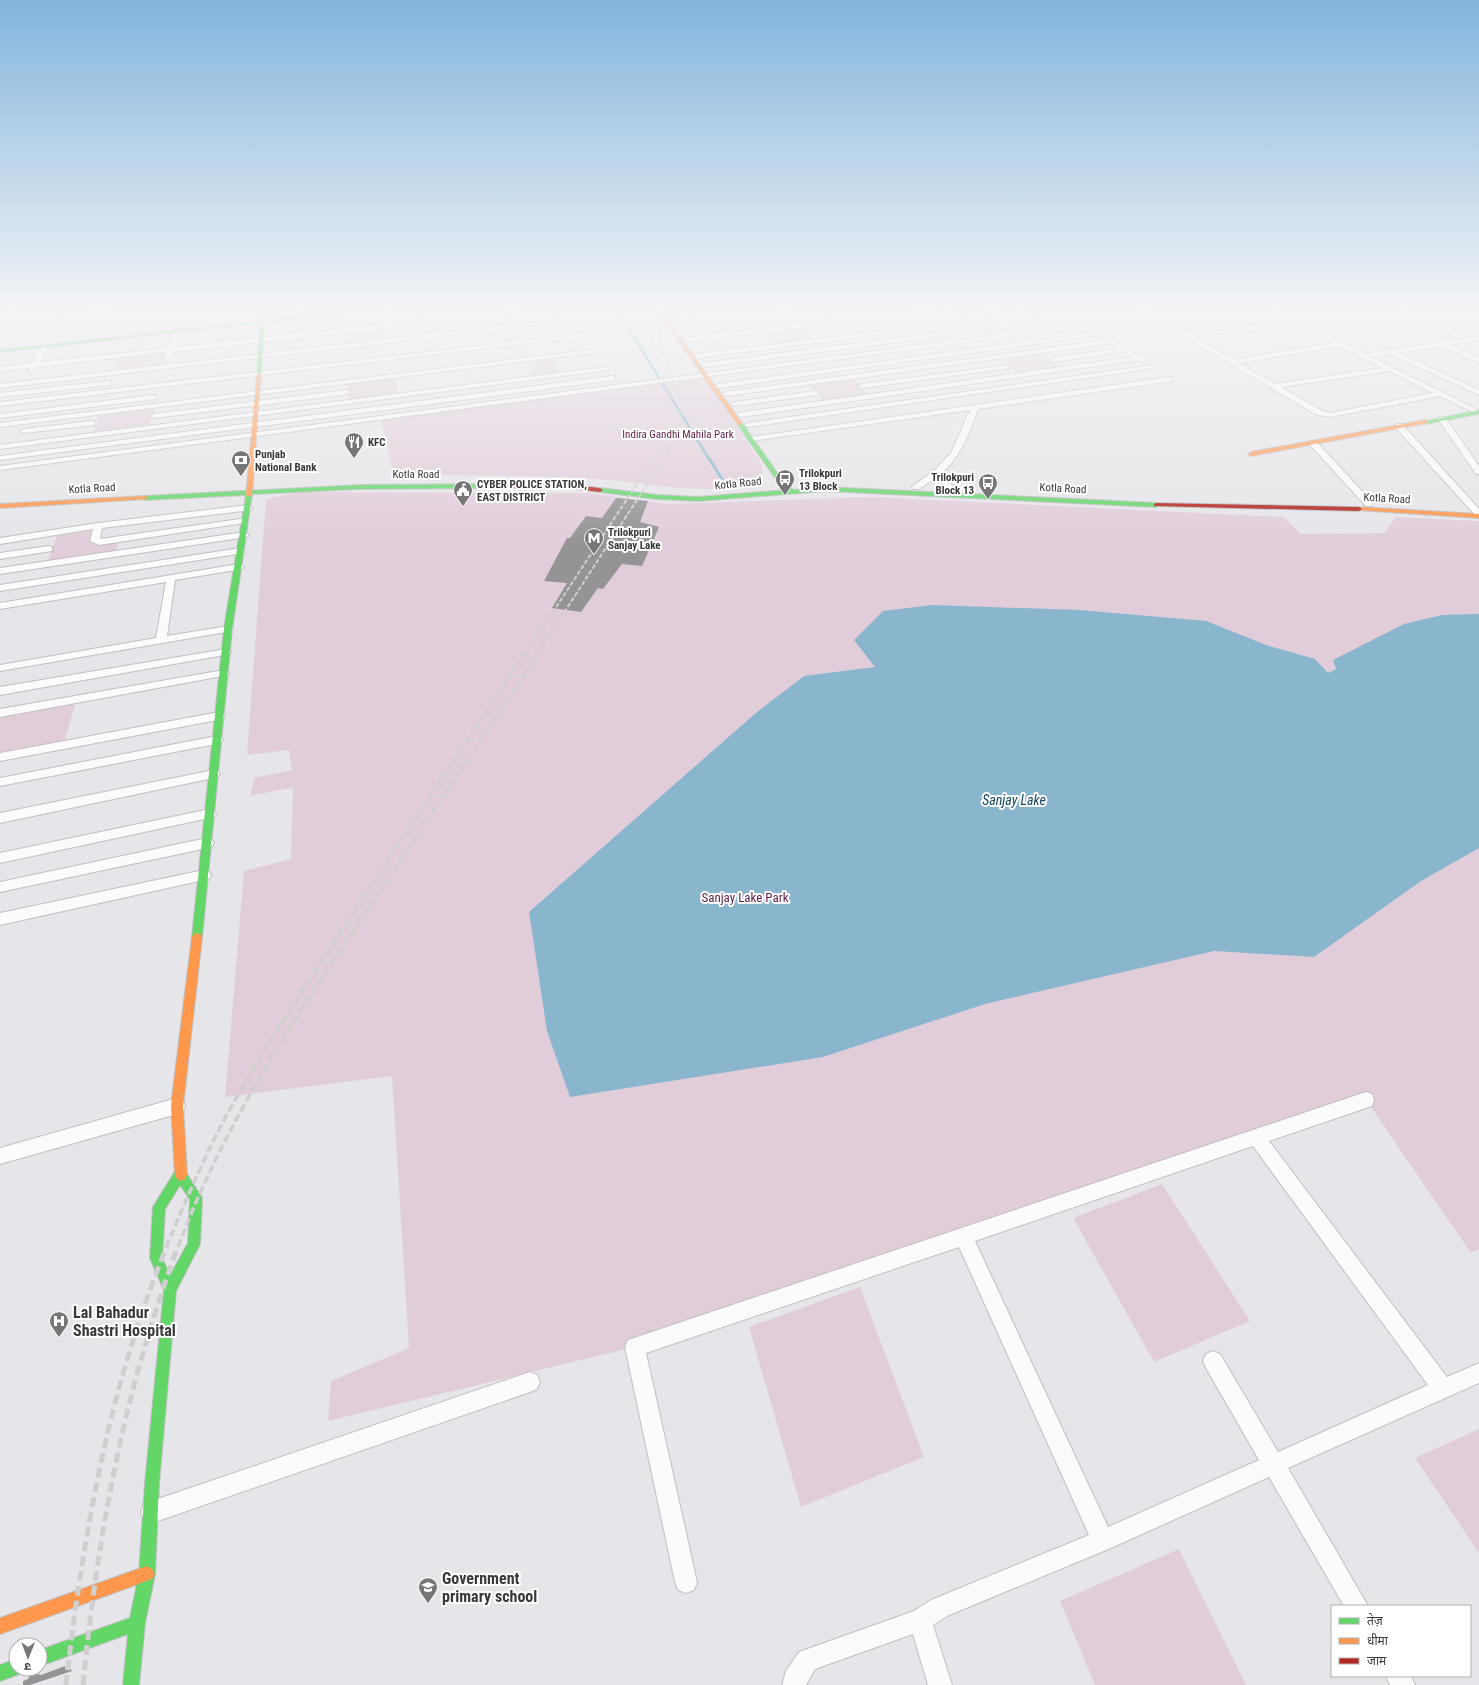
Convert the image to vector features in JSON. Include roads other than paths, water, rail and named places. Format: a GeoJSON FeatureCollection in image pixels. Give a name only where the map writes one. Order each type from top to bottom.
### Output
{"type":"FeatureCollection","features":[{"type":"Feature","properties":{"kind":"street"},"geometry":{"type":"LineString","coordinates":[[0,432],[2,425],[24,387]]}},
{"type":"Feature","properties":{"kind":"street"},"geometry":{"type":"LineString","coordinates":[[0,395],[73,387]]}},
{"type":"Feature","properties":{"kind":"street"},"geometry":{"type":"LineString","coordinates":[[105,393],[107,387]]}},
{"type":"Feature","properties":{"kind":"street"},"geometry":{"type":"LineString","coordinates":[[0,404],[158,387]]}},
{"type":"Feature","properties":{"kind":"street"},"geometry":{"type":"LineString","coordinates":[[151,427],[163,387]]}},
{"type":"Feature","properties":{"kind":"street"},"geometry":{"type":"LineString","coordinates":[[131,1685],[137,1623],[147,1574],[152,1512],[152,1483],[170,1290],[194,1244],[196,1198],[180,1174],[177,1106],[204,875],[228,628],[244,535],[244,520],[254,505],[251,489],[258,387]]}},
{"type":"Feature","properties":{"kind":"street"},"geometry":{"type":"LineString","coordinates":[[2,425],[157,406],[266,387]]}},
{"type":"Feature","properties":{"kind":"street"},"geometry":{"type":"LineString","coordinates":[[345,387],[348,422]]}},
{"type":"Feature","properties":{"kind":"street"},"geometry":{"type":"LineString","coordinates":[[400,387],[401,395]]}},
{"type":"Feature","properties":{"kind":"street"},"geometry":{"type":"LineString","coordinates":[[0,447],[464,387]]}},
{"type":"Feature","properties":{"kind":"street"},"geometry":{"type":"LineString","coordinates":[[485,387],[490,404]]}},
{"type":"Feature","properties":{"kind":"street"},"geometry":{"type":"LineString","coordinates":[[0,458],[545,387]]}},
{"type":"Feature","properties":{"kind":"street"},"geometry":{"type":"LineString","coordinates":[[0,468],[616,387]]}},
{"type":"Feature","properties":{"kind":"street"},"geometry":{"type":"LineString","coordinates":[[715,387],[755,438],[770,450]]}},
{"type":"Feature","properties":{"kind":"street"},"geometry":{"type":"LineString","coordinates":[[720,387],[734,404],[748,425],[783,485],[794,485]]}},
{"type":"Feature","properties":{"kind":"street"},"geometry":{"type":"LineString","coordinates":[[726,394],[785,387]]}},
{"type":"Feature","properties":{"kind":"street"},"geometry":{"type":"LineString","coordinates":[[809,387],[844,426]]}},
{"type":"Feature","properties":{"kind":"street"},"geometry":{"type":"LineString","coordinates":[[863,387],[872,396]]}},
{"type":"Feature","properties":{"kind":"street"},"geometry":{"type":"LineString","coordinates":[[741,415],[940,387]]}},
{"type":"Feature","properties":{"kind":"street"},"geometry":{"type":"LineString","coordinates":[[954,387],[975,407]]}},
{"type":"Feature","properties":{"kind":"street"},"geometry":{"type":"LineString","coordinates":[[748,425],[1018,387]]}},
{"type":"Feature","properties":{"kind":"street"},"geometry":{"type":"LineString","coordinates":[[1033,387],[1046,397]]}},
{"type":"Feature","properties":{"kind":"street"},"geometry":{"type":"LineString","coordinates":[[755,438],[1117,387]]}},
{"type":"Feature","properties":{"kind":"street"},"geometry":{"type":"LineString","coordinates":[[1274,387],[1320,413],[1326,414],[1441,394]]}},
{"type":"Feature","properties":{"kind":"street"},"geometry":{"type":"LineString","coordinates":[[1426,387],[1479,413]]}},
{"type":"Feature","properties":{"kind":"street"},"geometry":{"type":"LineString","coordinates":[[1465,387],[1479,393]]}},
{"type":"Feature","properties":{"kind":"street"},"geometry":{"type":"LineString","coordinates":[[154,416],[346,392]]}},
{"type":"Feature","properties":{"kind":"street"},"geometry":{"type":"LineString","coordinates":[[734,404],[815,393]]}},
{"type":"Feature","properties":{"kind":"street"},"geometry":{"type":"LineString","coordinates":[[0,416],[160,396]]}},
{"type":"Feature","properties":{"kind":"street"},"geometry":{"type":"LineString","coordinates":[[916,487],[938,473],[959,448],[975,407]]}},
{"type":"Feature","properties":{"kind":"street"},"geometry":{"type":"LineString","coordinates":[[78,458],[95,413]]}},
{"type":"Feature","properties":{"kind":"street"},"geometry":{"type":"LineString","coordinates":[[1251,454],[1399,426],[1479,413]]}},
{"type":"Feature","properties":{"kind":"street"},"geometry":{"type":"LineString","coordinates":[[1442,419],[1479,472]]}},
{"type":"Feature","properties":{"kind":"street"},"geometry":{"type":"LineString","coordinates":[[15,432],[92,423]]}},
{"type":"Feature","properties":{"kind":"street"},"geometry":{"type":"LineString","coordinates":[[1399,426],[1478,512]]}},
{"type":"Feature","properties":{"kind":"street"},"geometry":{"type":"LineString","coordinates":[[1313,443],[1369,504]]}},
{"type":"Feature","properties":{"kind":"street"},"geometry":{"type":"LineString","coordinates":[[938,473],[951,489]]}},
{"type":"Feature","properties":{"kind":"street","name":"Kotla Road"},"geometry":{"type":"LineString","coordinates":[[0,506],[380,480],[562,480],[697,492],[725,491],[783,485]]}},
{"type":"Feature","properties":{"kind":"street","name":"Kotla Road"},"geometry":{"type":"LineString","coordinates":[[0,501],[251,489],[281,490],[360,487],[542,485],[698,499],[794,485],[826,483],[1188,500],[1369,504],[1478,512]]}},
{"type":"Feature","properties":{"kind":"street","name":"Kotla Road"},"geometry":{"type":"LineString","coordinates":[[794,485],[826,489],[1190,506],[1478,512]]}},
{"type":"Feature","properties":{"kind":"street"},"geometry":{"type":"LineString","coordinates":[[0,541],[254,505],[281,490]]}},
{"type":"Feature","properties":{"kind":"street"},"geometry":{"type":"LineString","coordinates":[[98,526],[95,541],[244,520]]}},
{"type":"Feature","properties":{"kind":"street"},"geometry":{"type":"LineString","coordinates":[[43,565],[55,533]]}},
{"type":"Feature","properties":{"kind":"street"},"geometry":{"type":"LineString","coordinates":[[0,571],[244,535]]}},
{"type":"Feature","properties":{"kind":"street"},"geometry":{"type":"LineString","coordinates":[[111,588],[123,538]]}},
{"type":"Feature","properties":{"kind":"street"},"geometry":{"type":"LineString","coordinates":[[0,556],[49,549]]}},
{"type":"Feature","properties":{"kind":"street"},"geometry":{"type":"LineString","coordinates":[[0,588],[241,551]]}},
{"type":"Feature","properties":{"kind":"street"},"geometry":{"type":"LineString","coordinates":[[0,606],[239,567]]}},
{"type":"Feature","properties":{"kind":"street"},"geometry":{"type":"LineString","coordinates":[[161,640],[171,578]]}},
{"type":"Feature","properties":{"kind":"street"},"geometry":{"type":"LineString","coordinates":[[0,668],[228,628]]}},
{"type":"Feature","properties":{"kind":"street"},"geometry":{"type":"LineString","coordinates":[[0,691],[226,652]]}},
{"type":"Feature","properties":{"kind":"street"},"geometry":{"type":"LineString","coordinates":[[0,713],[224,673]]}},
{"type":"Feature","properties":{"kind":"street"},"geometry":{"type":"LineString","coordinates":[[0,757],[219,716]]}},
{"type":"Feature","properties":{"kind":"street"},"geometry":{"type":"LineString","coordinates":[[0,782],[217,740]]}},
{"type":"Feature","properties":{"kind":"street"},"geometry":{"type":"LineString","coordinates":[[0,818],[214,774]]}},
{"type":"Feature","properties":{"kind":"street"},"geometry":{"type":"LineString","coordinates":[[0,858],[210,814]]}},
{"type":"Feature","properties":{"kind":"street"},"geometry":{"type":"LineString","coordinates":[[0,888],[207,844]]}},
{"type":"Feature","properties":{"kind":"street"},"geometry":{"type":"LineString","coordinates":[[0,919],[204,875]]}},
{"type":"Feature","properties":{"kind":"street"},"geometry":{"type":"LineString","coordinates":[[686,1582],[635,1347],[1366,1100]]}},
{"type":"Feature","properties":{"kind":"street"},"geometry":{"type":"LineString","coordinates":[[0,1156],[177,1106]]}},
{"type":"Feature","properties":{"kind":"street"},"geometry":{"type":"LineString","coordinates":[[1256,1137],[1442,1389]]}},
{"type":"Feature","properties":{"kind":"street"},"geometry":{"type":"LineString","coordinates":[[170,1290],[156,1258],[159,1207],[180,1174]]}},
{"type":"Feature","properties":{"kind":"street"},"geometry":{"type":"LineString","coordinates":[[963,1236],[1103,1540]]}},
{"type":"Feature","properties":{"kind":"street"},"geometry":{"type":"LineString","coordinates":[[1213,1361],[1356,1605]]}},
{"type":"Feature","properties":{"kind":"street"},"geometry":{"type":"LineString","coordinates":[[794,1685],[794,1679],[807,1660],[920,1620],[939,1608],[1103,1540],[1479,1373]]}},
{"type":"Feature","properties":{"kind":"street"},"geometry":{"type":"LineString","coordinates":[[152,1512],[530,1382]]}},
{"type":"Feature","properties":{"kind":"street"},"geometry":{"type":"LineString","coordinates":[[0,1626],[147,1574]]}},
{"type":"Feature","properties":{"kind":"street"},"geometry":{"type":"LineString","coordinates":[[920,1620],[940,1685]]}},
{"type":"Feature","properties":{"kind":"street"},"geometry":{"type":"LineString","coordinates":[[48,1655],[137,1623]]}},
{"type":"Feature","properties":{"kind":"water","name":"Sanjay Lake"},"geometry":{"type":"Polygon","coordinates":[[[932,605],[1080,610],[1206,621],[1266,645],[1315,659],[1328,673],[1336,669],[1333,660],[1404,624],[1442,615],[1479,614],[1479,848],[1421,881],[1314,957],[1214,951],[985,1004],[823,1057],[570,1097],[547,1031],[529,912],[757,712],[804,676],[875,667],[854,640],[883,611],[932,605]]]}},
{"type":"Feature","properties":{"kind":"waterway"},"geometry":{"type":"LineString","coordinates":[[664,387],[709,459]]}},
{"type":"Feature","properties":{"kind":"waterway"},"geometry":{"type":"LineString","coordinates":[[709,458],[723,481]]}},
{"type":"Feature","properties":{"kind":"railway"},"geometry":{"type":"LineString","coordinates":[[654,459],[671,427],[673,406],[666,387]]}},
{"type":"Feature","properties":{"kind":"railway"},"geometry":{"type":"LineString","coordinates":[[663,459],[680,428],[682,405],[675,387]]}},
{"type":"Feature","properties":{"kind":"railway"},"geometry":{"type":"LineString","coordinates":[[524,656],[654,458]]}},
{"type":"Feature","properties":{"kind":"railway"},"geometry":{"type":"LineString","coordinates":[[536,656],[664,458]]}},
{"type":"Feature","properties":{"kind":"railway"},"geometry":{"type":"LineString","coordinates":[[354,912],[524,655]]}},
{"type":"Feature","properties":{"kind":"railway"},"geometry":{"type":"LineString","coordinates":[[366,912],[537,655]]}},
{"type":"Feature","properties":{"kind":"railway"},"geometry":{"type":"LineString","coordinates":[[166,1247],[204,1160],[230,1109],[275,1034],[355,911]]}},
{"type":"Feature","properties":{"kind":"railway"},"geometry":{"type":"LineString","coordinates":[[178,1247],[216,1158],[238,1116],[287,1032],[367,911]]}},
{"type":"Feature","properties":{"kind":"railway"},"geometry":{"type":"LineString","coordinates":[[66,1685],[81,1573],[101,1462],[129,1353],[167,1246]]}},
{"type":"Feature","properties":{"kind":"railway"},"geometry":{"type":"LineString","coordinates":[[83,1685],[89,1628],[105,1517],[116,1462],[142,1355],[178,1246]]}},
{"type":"Feature","properties":{"kind":"place","name":"KFC"},"geometry":{"type":"Point","coordinates":[354,459]}},
{"type":"Feature","properties":{"kind":"place","name":"Punjab National Bank"},"geometry":{"type":"Point","coordinates":[241,477]}},
{"type":"Feature","properties":{"kind":"place","name":"Trilokpuri 13 Block"},"geometry":{"type":"Point","coordinates":[785,496]}},
{"type":"Feature","properties":{"kind":"place","name":"Trilokpuri Block 13"},"geometry":{"type":"Point","coordinates":[988,500]}},
{"type":"Feature","properties":{"kind":"place","name":"CYBER POLICE STATION, EAST DISTRICT"},"geometry":{"type":"Point","coordinates":[463,507]}},
{"type":"Feature","properties":{"kind":"place","name":"Trilokpuri Sanjay Lake"},"geometry":{"type":"Point","coordinates":[594,555]}},
{"type":"Feature","properties":{"kind":"place","name":"Lal Bahadur Shastri Hospital"},"geometry":{"type":"Point","coordinates":[59,1338]}},
{"type":"Feature","properties":{"kind":"place","name":"Government primary school"},"geometry":{"type":"Point","coordinates":[428,1604]}},
{"type":"Feature","properties":{"kind":"park label","name":"Indira Gandhi Mahila Park"},"geometry":{"type":"Point","coordinates":[678,434]}},
{"type":"Feature","properties":{"kind":"park label","name":"Sanjay Lake Park"},"geometry":{"type":"Point","coordinates":[745,897]}}]}
